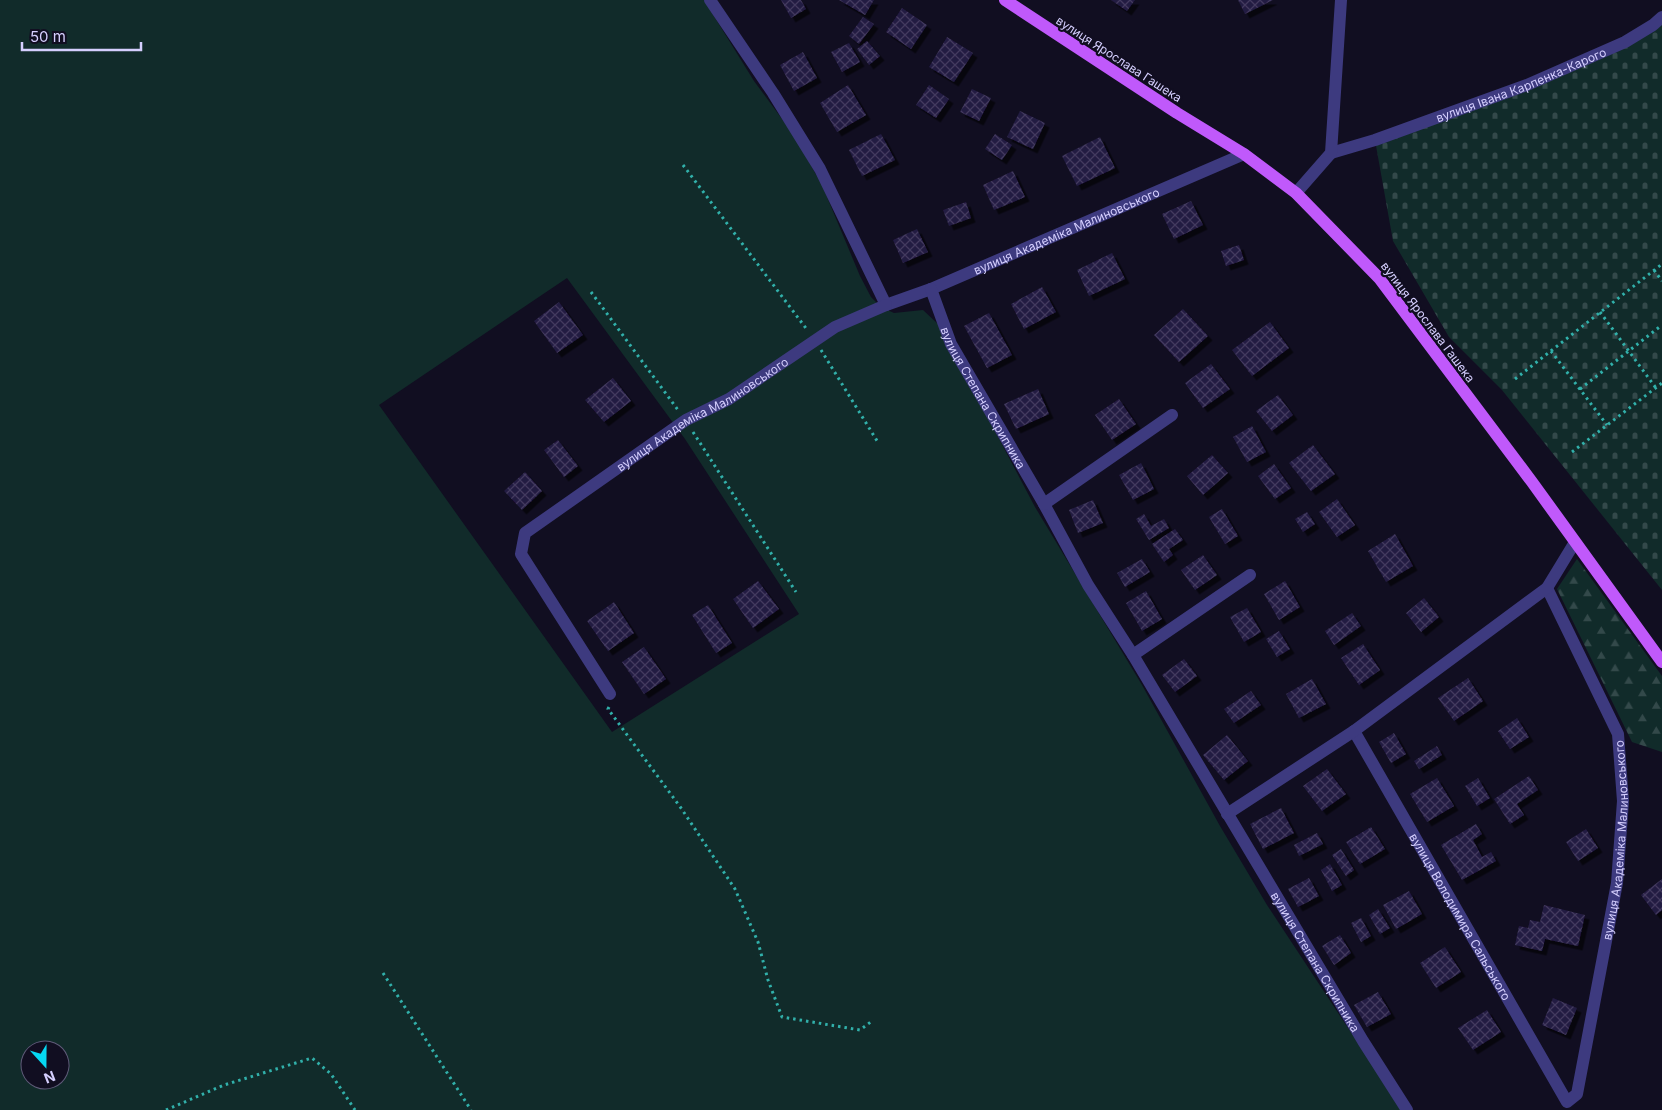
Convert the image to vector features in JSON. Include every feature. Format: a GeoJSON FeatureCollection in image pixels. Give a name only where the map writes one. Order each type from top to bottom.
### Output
{"type":"FeatureCollection","features":[{"type":"Feature","properties":{"kind":"main road","name":"вулиця Ярослава Гашека"},"geometry":{"type":"LineString","coordinates":[[1005,0],[1177,113],[1244,154],[1296,193],[1379,278],[1662,662]]}},
{"type":"Feature","properties":{"kind":"street"},"geometry":{"type":"LineString","coordinates":[[710,0],[773,94],[820,169],[886,305]]}},
{"type":"Feature","properties":{"kind":"street"},"geometry":{"type":"LineString","coordinates":[[1296,193],[1331,152],[1340,0]]}},
{"type":"Feature","properties":{"kind":"street","name":"вулиця Івана Карпенка-Карого"},"geometry":{"type":"LineString","coordinates":[[1331,152],[1375,140],[1527,84],[1625,42],[1653,25],[1662,17]]}},
{"type":"Feature","properties":{"kind":"street","name":"вулиця Академіка Малиновського"},"geometry":{"type":"LineString","coordinates":[[610,694],[521,554],[525,533],[686,420],[728,399],[835,327],[886,305],[931,289],[1244,154]]}},
{"type":"Feature","properties":{"kind":"street","name":"вулиця Степана Скрипника"},"geometry":{"type":"LineString","coordinates":[[931,289],[951,344],[1044,504],[1088,585],[1133,655],[1363,1041],[1407,1110]]}},
{"type":"Feature","properties":{"kind":"street"},"geometry":{"type":"LineString","coordinates":[[1044,504],[1172,415]]}},
{"type":"Feature","properties":{"kind":"street"},"geometry":{"type":"LineString","coordinates":[[1227,814],[1354,731],[1547,588],[1575,542]]}},
{"type":"Feature","properties":{"kind":"street"},"geometry":{"type":"LineString","coordinates":[[1133,655],[1250,575]]}},
{"type":"Feature","properties":{"kind":"street","name":"вулиця Академіка Малиновського"},"geometry":{"type":"LineString","coordinates":[[1547,588],[1618,734],[1623,801],[1616,883],[1577,1094],[1566,1102]]}},
{"type":"Feature","properties":{"kind":"street","name":"вулиця Володимира Сальського"},"geometry":{"type":"LineString","coordinates":[[1354,731],[1566,1102]]}},
{"type":"Feature","properties":{"kind":"path"},"geometry":{"type":"LineString","coordinates":[[684,165],[815,340],[879,444]]}},
{"type":"Feature","properties":{"kind":"path"},"geometry":{"type":"LineString","coordinates":[[1515,379],[1662,264]]}},
{"type":"Feature","properties":{"kind":"path"},"geometry":{"type":"LineString","coordinates":[[1654,270],[1662,281]]}},
{"type":"Feature","properties":{"kind":"path"},"geometry":{"type":"LineString","coordinates":[[591,292],[686,420],[796,592]]}},
{"type":"Feature","properties":{"kind":"path"},"geometry":{"type":"LineString","coordinates":[[1600,312],[1656,388]]}},
{"type":"Feature","properties":{"kind":"path"},"geometry":{"type":"LineString","coordinates":[[1580,389],[1662,325]]}},
{"type":"Feature","properties":{"kind":"path"},"geometry":{"type":"LineString","coordinates":[[1551,351],[1607,425]]}},
{"type":"Feature","properties":{"kind":"path"},"geometry":{"type":"LineString","coordinates":[[1572,452],[1662,383]]}},
{"type":"Feature","properties":{"kind":"path"},"geometry":{"type":"LineString","coordinates":[[610,694],[608,709],[681,808],[735,889],[758,942],[768,980],[782,1016],[860,1030],[872,1021]]}},
{"type":"Feature","properties":{"kind":"path"},"geometry":{"type":"LineString","coordinates":[[383,973],[471,1110]]}},
{"type":"Feature","properties":{"kind":"path"},"geometry":{"type":"LineString","coordinates":[[166,1110],[224,1085],[312,1058],[331,1074],[355,1110]]}},
{"type":"Feature","properties":{"kind":"green space"},"geometry":{"type":"Polygon","coordinates":[[[0,0],[704,0],[754,81],[793,134],[822,185],[860,276],[871,297],[881,307],[894,313],[923,310],[939,325],[1035,507],[1142,685],[1220,826],[1267,905],[1402,1110],[0,1110],[0,0]],[[567,278],[379,405],[612,732],[799,614],[685,439],[567,278]]]}},
{"type":"Feature","properties":{"kind":"green space"},"geometry":{"type":"Polygon","coordinates":[[[1662,17],[1662,590],[1502,390],[1449,337],[1393,241],[1375,140],[1527,85],[1662,17]]]}},
{"type":"Feature","properties":{"kind":"green space"},"geometry":{"type":"Polygon","coordinates":[[[1577,559],[1662,676],[1662,752],[1632,742],[1557,589],[1577,559]]]}},
{"type":"Feature","properties":{"kind":"building"},"geometry":{"type":"Polygon","coordinates":[[[781,0],[801,0],[806,9],[791,18],[781,0]]]}},
{"type":"Feature","properties":{"kind":"building"},"geometry":{"type":"Polygon","coordinates":[[[839,0],[874,0],[865,15],[839,0]]]}},
{"type":"Feature","properties":{"kind":"building"},"geometry":{"type":"Polygon","coordinates":[[[1111,0],[1135,0],[1127,11],[1111,0]]]}},
{"type":"Feature","properties":{"kind":"building"},"geometry":{"type":"Polygon","coordinates":[[[1238,0],[1273,0],[1245,14],[1238,0]]]}},
{"type":"Feature","properties":{"kind":"building"},"geometry":{"type":"Polygon","coordinates":[[[902,8],[927,25],[911,49],[886,32],[902,8]]]}},
{"type":"Feature","properties":{"kind":"building"},"geometry":{"type":"Polygon","coordinates":[[[863,17],[874,24],[859,44],[849,36],[863,17]]]}},
{"type":"Feature","properties":{"kind":"building"},"geometry":{"type":"Polygon","coordinates":[[[947,37],[973,53],[954,82],[929,67],[947,37]]]}},
{"type":"Feature","properties":{"kind":"building"},"geometry":{"type":"Polygon","coordinates":[[[867,41],[880,56],[869,65],[857,49],[867,41]]]}},
{"type":"Feature","properties":{"kind":"building"},"geometry":{"type":"Polygon","coordinates":[[[849,43],[860,62],[842,72],[831,52],[849,43]]]}},
{"type":"Feature","properties":{"kind":"building"},"geometry":{"type":"Polygon","coordinates":[[[803,52],[817,78],[794,91],[780,65],[803,52]]]}},
{"type":"Feature","properties":{"kind":"building"},"geometry":{"type":"Polygon","coordinates":[[[848,85],[866,115],[837,132],[820,103],[848,85]]]}},
{"type":"Feature","properties":{"kind":"building"},"geometry":{"type":"Polygon","coordinates":[[[929,85],[949,99],[936,118],[916,105],[929,85]]]}},
{"type":"Feature","properties":{"kind":"building"},"geometry":{"type":"Polygon","coordinates":[[[972,89],[991,98],[979,121],[960,112],[972,89]]]}},
{"type":"Feature","properties":{"kind":"building"},"geometry":{"type":"Polygon","coordinates":[[[1020,111],[1045,123],[1033,149],[1007,137],[1020,111]]]}},
{"type":"Feature","properties":{"kind":"building"},"geometry":{"type":"Polygon","coordinates":[[[881,134],[895,160],[862,176],[849,150],[881,134]]]}},
{"type":"Feature","properties":{"kind":"building"},"geometry":{"type":"Polygon","coordinates":[[[995,134],[1012,145],[1002,160],[985,149],[995,134]]]}},
{"type":"Feature","properties":{"kind":"building"},"geometry":{"type":"Polygon","coordinates":[[[1100,137],[1115,168],[1077,186],[1062,156],[1100,137]]]}},
{"type":"Feature","properties":{"kind":"building"},"geometry":{"type":"Polygon","coordinates":[[[1013,171],[1025,197],[994,210],[983,185],[1013,171]]]}},
{"type":"Feature","properties":{"kind":"building"},"geometry":{"type":"Polygon","coordinates":[[[1191,201],[1203,225],[1174,239],[1162,214],[1191,201]]]}},
{"type":"Feature","properties":{"kind":"building"},"geometry":{"type":"Polygon","coordinates":[[[966,202],[971,218],[949,226],[943,210],[966,202]]]}},
{"type":"Feature","properties":{"kind":"building"},"geometry":{"type":"Polygon","coordinates":[[[917,229],[928,252],[903,263],[893,240],[917,229]]]}},
{"type":"Feature","properties":{"kind":"building"},"geometry":{"type":"Polygon","coordinates":[[[1239,245],[1244,260],[1226,266],[1221,251],[1239,245]]]}},
{"type":"Feature","properties":{"kind":"building"},"geometry":{"type":"Polygon","coordinates":[[[1112,253],[1125,279],[1089,296],[1077,270],[1112,253]]]}},
{"type":"Feature","properties":{"kind":"building"},"geometry":{"type":"Polygon","coordinates":[[[1042,287],[1056,312],[1024,329],[1011,304],[1042,287]]]}},
{"type":"Feature","properties":{"kind":"building"},"geometry":{"type":"Polygon","coordinates":[[[559,302],[583,335],[557,353],[534,321],[559,302]]]}},
{"type":"Feature","properties":{"kind":"building"},"geometry":{"type":"Polygon","coordinates":[[[1183,309],[1208,336],[1179,362],[1154,335],[1183,309]]]}},
{"type":"Feature","properties":{"kind":"building"},"geometry":{"type":"Polygon","coordinates":[[[989,313],[1012,355],[987,368],[964,326],[989,313]]]}},
{"type":"Feature","properties":{"kind":"building"},"geometry":{"type":"Polygon","coordinates":[[[1270,322],[1289,348],[1252,376],[1232,350],[1270,322]]]}},
{"type":"Feature","properties":{"kind":"building"},"geometry":{"type":"Polygon","coordinates":[[[1211,364],[1230,389],[1203,408],[1185,383],[1211,364]]]}},
{"type":"Feature","properties":{"kind":"building"},"geometry":{"type":"Polygon","coordinates":[[[613,378],[631,401],[604,422],[585,400],[613,378]]]}},
{"type":"Feature","properties":{"kind":"building"},"geometry":{"type":"Polygon","coordinates":[[[1038,389],[1049,414],[1016,429],[1004,404],[1038,389]]]}},
{"type":"Feature","properties":{"kind":"building"},"geometry":{"type":"Polygon","coordinates":[[[1278,395],[1293,415],[1272,431],[1256,411],[1278,395]]]}},
{"type":"Feature","properties":{"kind":"building"},"geometry":{"type":"Polygon","coordinates":[[[1119,399],[1136,424],[1112,440],[1095,415],[1119,399]]]}},
{"type":"Feature","properties":{"kind":"building"},"geometry":{"type":"Polygon","coordinates":[[[1252,426],[1266,452],[1247,462],[1233,437],[1252,426]]]}},
{"type":"Feature","properties":{"kind":"building"},"geometry":{"type":"Polygon","coordinates":[[[558,440],[578,466],[564,477],[544,450],[558,440]]]}},
{"type":"Feature","properties":{"kind":"building"},"geometry":{"type":"Polygon","coordinates":[[[1313,445],[1335,474],[1311,491],[1289,463],[1313,445]]]}},
{"type":"Feature","properties":{"kind":"building"},"geometry":{"type":"Polygon","coordinates":[[[1212,455],[1228,473],[1203,495],[1187,476],[1212,455]]]}},
{"type":"Feature","properties":{"kind":"building"},"geometry":{"type":"Polygon","coordinates":[[[1141,463],[1154,489],[1133,500],[1119,475],[1141,463]]]}},
{"type":"Feature","properties":{"kind":"building"},"geometry":{"type":"Polygon","coordinates":[[[1274,464],[1291,488],[1275,499],[1258,476],[1274,464]]]}},
{"type":"Feature","properties":{"kind":"building"},"geometry":{"type":"Polygon","coordinates":[[[525,472],[542,491],[522,510],[504,491],[525,472]]]}},
{"type":"Feature","properties":{"kind":"building"},"geometry":{"type":"Polygon","coordinates":[[[1337,499],[1355,525],[1337,537],[1319,512],[1337,499]]]}},
{"type":"Feature","properties":{"kind":"building"},"geometry":{"type":"Polygon","coordinates":[[[1093,500],[1103,523],[1078,533],[1069,510],[1093,500]]]}},
{"type":"Feature","properties":{"kind":"building"},"geometry":{"type":"Polygon","coordinates":[[[1222,509],[1238,536],[1225,544],[1209,517],[1222,509]]]}},
{"type":"Feature","properties":{"kind":"building"},"geometry":{"type":"Polygon","coordinates":[[[1307,512],[1315,524],[1303,532],[1295,519],[1307,512]]]}},
{"type":"Feature","properties":{"kind":"building"},"geometry":{"type":"Polygon","coordinates":[[[1144,514],[1151,526],[1164,519],[1169,528],[1149,540],[1136,519],[1144,514]]]}},
{"type":"Feature","properties":{"kind":"building"},"geometry":{"type":"Polygon","coordinates":[[[1175,529],[1183,540],[1169,549],[1173,555],[1164,562],[1152,544],[1175,529]]]}},
{"type":"Feature","properties":{"kind":"building"},"geometry":{"type":"Polygon","coordinates":[[[1395,534],[1413,566],[1386,582],[1368,551],[1395,534]]]}},
{"type":"Feature","properties":{"kind":"building"},"geometry":{"type":"Polygon","coordinates":[[[1203,555],[1217,575],[1195,590],[1181,570],[1203,555]]]}},
{"type":"Feature","properties":{"kind":"building"},"geometry":{"type":"Polygon","coordinates":[[[1142,559],[1150,572],[1125,587],[1117,573],[1142,559]]]}},
{"type":"Feature","properties":{"kind":"building"},"geometry":{"type":"Polygon","coordinates":[[[758,581],[779,609],[753,628],[733,599],[758,581]]]}},
{"type":"Feature","properties":{"kind":"building"},"geometry":{"type":"Polygon","coordinates":[[[1285,581],[1300,607],[1279,620],[1264,594],[1285,581]]]}},
{"type":"Feature","properties":{"kind":"building"},"geometry":{"type":"Polygon","coordinates":[[[1146,591],[1162,619],[1142,631],[1126,603],[1146,591]]]}},
{"type":"Feature","properties":{"kind":"building"},"geometry":{"type":"Polygon","coordinates":[[[1424,598],[1439,617],[1421,632],[1406,613],[1424,598]]]}},
{"type":"Feature","properties":{"kind":"building"},"geometry":{"type":"Polygon","coordinates":[[[614,602],[634,633],[608,651],[587,621],[614,602]]]}},
{"type":"Feature","properties":{"kind":"building"},"geometry":{"type":"Polygon","coordinates":[[[708,605],[732,643],[716,653],[692,615],[708,605]]]}},
{"type":"Feature","properties":{"kind":"building"},"geometry":{"type":"Polygon","coordinates":[[[1247,608],[1261,632],[1244,642],[1230,617],[1247,608]]]}},
{"type":"Feature","properties":{"kind":"building"},"geometry":{"type":"Polygon","coordinates":[[[1352,613],[1361,626],[1334,645],[1325,631],[1352,613]]]}},
{"type":"Feature","properties":{"kind":"building"},"geometry":{"type":"Polygon","coordinates":[[[1279,631],[1290,649],[1277,657],[1266,639],[1279,631]]]}},
{"type":"Feature","properties":{"kind":"building"},"geometry":{"type":"Polygon","coordinates":[[[1363,644],[1380,670],[1359,685],[1341,658],[1363,644]]]}},
{"type":"Feature","properties":{"kind":"building"},"geometry":{"type":"Polygon","coordinates":[[[644,647],[666,679],[644,694],[622,662],[644,647]]]}},
{"type":"Feature","properties":{"kind":"building"},"geometry":{"type":"Polygon","coordinates":[[[1184,659],[1197,676],[1175,692],[1162,675],[1184,659]]]}},
{"type":"Feature","properties":{"kind":"building"},"geometry":{"type":"Polygon","coordinates":[[[1468,678],[1483,701],[1454,721],[1438,698],[1468,678]]]}},
{"type":"Feature","properties":{"kind":"building"},"geometry":{"type":"Polygon","coordinates":[[[1312,679],[1326,704],[1299,718],[1286,694],[1312,679]]]}},
{"type":"Feature","properties":{"kind":"building"},"geometry":{"type":"Polygon","coordinates":[[[1251,691],[1261,705],[1234,723],[1224,709],[1251,691]]]}},
{"type":"Feature","properties":{"kind":"building"},"geometry":{"type":"Polygon","coordinates":[[[1517,718],[1529,737],[1510,749],[1498,731],[1517,718]]]}},
{"type":"Feature","properties":{"kind":"building"},"geometry":{"type":"Polygon","coordinates":[[[1394,733],[1406,754],[1391,763],[1379,742],[1394,733]]]}},
{"type":"Feature","properties":{"kind":"building"},"geometry":{"type":"Polygon","coordinates":[[[1227,735],[1248,761],[1224,780],[1203,755],[1227,735]]]}},
{"type":"Feature","properties":{"kind":"building"},"geometry":{"type":"Polygon","coordinates":[[[1437,746],[1442,755],[1419,769],[1414,761],[1437,746]]]}},
{"type":"Feature","properties":{"kind":"building"},"geometry":{"type":"Polygon","coordinates":[[[1327,769],[1346,794],[1322,811],[1303,786],[1327,769]]]}},
{"type":"Feature","properties":{"kind":"building"},"geometry":{"type":"Polygon","coordinates":[[[1529,776],[1538,790],[1517,804],[1524,815],[1510,824],[1494,799],[1529,776]]]}},
{"type":"Feature","properties":{"kind":"building"},"geometry":{"type":"Polygon","coordinates":[[[1437,778],[1454,806],[1427,822],[1410,794],[1437,778]]]}},
{"type":"Feature","properties":{"kind":"building"},"geometry":{"type":"Polygon","coordinates":[[[1478,778],[1490,798],[1477,806],[1465,786],[1478,778]]]}},
{"type":"Feature","properties":{"kind":"building"},"geometry":{"type":"Polygon","coordinates":[[[1281,808],[1294,833],[1263,849],[1250,824],[1281,808]]]}},
{"type":"Feature","properties":{"kind":"building"},"geometry":{"type":"Polygon","coordinates":[[[1476,824],[1482,834],[1473,840],[1482,857],[1491,852],[1496,861],[1462,880],[1441,845],[1476,824]]]}},
{"type":"Feature","properties":{"kind":"building"},"geometry":{"type":"Polygon","coordinates":[[[1371,827],[1385,849],[1360,864],[1346,842],[1371,827]]]}},
{"type":"Feature","properties":{"kind":"building"},"geometry":{"type":"Polygon","coordinates":[[[1586,829],[1598,848],[1578,861],[1566,842],[1586,829]]]}},
{"type":"Feature","properties":{"kind":"building"},"geometry":{"type":"Polygon","coordinates":[[[1317,833],[1323,844],[1299,856],[1294,845],[1317,833]]]}},
{"type":"Feature","properties":{"kind":"building"},"geometry":{"type":"Polygon","coordinates":[[[1341,849],[1354,870],[1346,876],[1332,855],[1341,849]]]}},
{"type":"Feature","properties":{"kind":"building"},"geometry":{"type":"Polygon","coordinates":[[[1330,864],[1342,885],[1332,891],[1321,870],[1330,864]]]}},
{"type":"Feature","properties":{"kind":"building"},"geometry":{"type":"Polygon","coordinates":[[[1309,878],[1319,896],[1298,907],[1288,889],[1309,878]]]}},
{"type":"Feature","properties":{"kind":"building"},"geometry":{"type":"Polygon","coordinates":[[[1662,879],[1662,910],[1656,915],[1641,895],[1662,879]]]}},
{"type":"Feature","properties":{"kind":"building"},"geometry":{"type":"Polygon","coordinates":[[[1409,891],[1422,914],[1396,929],[1383,905],[1409,891]]]}},
{"type":"Feature","properties":{"kind":"building"},"geometry":{"type":"Polygon","coordinates":[[[1544,905],[1585,915],[1578,946],[1545,939],[1542,951],[1515,945],[1519,926],[1528,928],[1530,920],[1540,922],[1544,905]]]}},
{"type":"Feature","properties":{"kind":"building"},"geometry":{"type":"Polygon","coordinates":[[[1378,909],[1390,928],[1380,934],[1369,915],[1378,909]]]}},
{"type":"Feature","properties":{"kind":"building"},"geometry":{"type":"Polygon","coordinates":[[[1361,918],[1371,936],[1361,942],[1351,923],[1361,918]]]}},
{"type":"Feature","properties":{"kind":"building"},"geometry":{"type":"Polygon","coordinates":[[[1340,935],[1351,953],[1334,965],[1322,946],[1340,935]]]}},
{"type":"Feature","properties":{"kind":"building"},"geometry":{"type":"Polygon","coordinates":[[[1445,947],[1461,972],[1436,988],[1420,963],[1445,947]]]}},
{"type":"Feature","properties":{"kind":"building"},"geometry":{"type":"Polygon","coordinates":[[[1378,992],[1391,1014],[1367,1027],[1354,1005],[1378,992]]]}},
{"type":"Feature","properties":{"kind":"building"},"geometry":{"type":"Polygon","coordinates":[[[1553,998],[1577,1008],[1566,1035],[1542,1025],[1553,998]]]}},
{"type":"Feature","properties":{"kind":"building"},"geometry":{"type":"Polygon","coordinates":[[[1487,1010],[1501,1032],[1473,1050],[1458,1028],[1487,1010]]]}}]}
